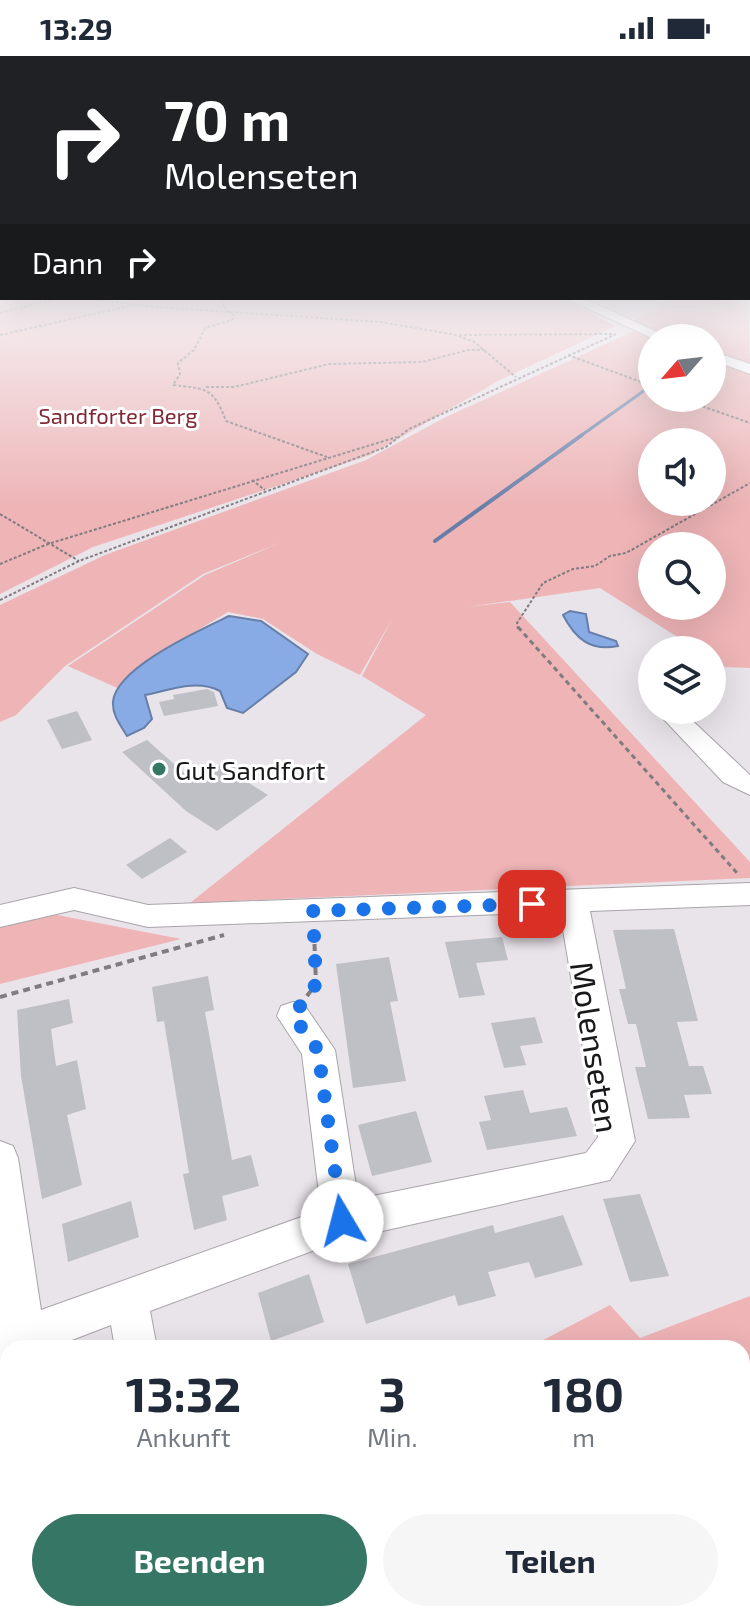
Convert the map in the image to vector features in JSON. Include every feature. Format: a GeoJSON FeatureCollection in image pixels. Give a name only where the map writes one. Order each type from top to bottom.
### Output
{"type":"FeatureCollection","features":[{"type":"Feature","properties":{"kind":"street"},"geometry":{"type":"LineString","coordinates":[[731,362],[750,369]]}},
{"type":"Feature","properties":{"kind":"street"},"geometry":{"type":"LineString","coordinates":[[681,724],[732,776],[750,786]]}},
{"type":"Feature","properties":{"kind":"street"},"geometry":{"type":"LineString","coordinates":[[0,916],[74,899],[148,916],[573,902],[748,889]]}},
{"type":"Feature","properties":{"kind":"street","name":"Molenseten"},"geometry":{"type":"LineString","coordinates":[[0,1158],[12,1340],[342,1221],[597,1168],[617,1141],[573,902]]}},
{"type":"Feature","properties":{"kind":"street"},"geometry":{"type":"LineString","coordinates":[[293,1016],[318,1050],[342,1221]]}},
{"type":"Feature","properties":{"kind":"street"},"geometry":{"type":"LineString","coordinates":[[127,1297],[135,1340]]}},
{"type":"Feature","properties":{"kind":"path"},"geometry":{"type":"LineString","coordinates":[[179,362],[180,374],[173,385],[206,387],[234,387],[329,364],[420,362]]}},
{"type":"Feature","properties":{"kind":"path"},"geometry":{"type":"LineString","coordinates":[[499,362],[518,379]]}},
{"type":"Feature","properties":{"kind":"path"},"geometry":{"type":"LineString","coordinates":[[0,564],[48,544],[400,436],[553,362]]}},
{"type":"Feature","properties":{"kind":"path"},"geometry":{"type":"LineString","coordinates":[[587,362],[638,381]]}},
{"type":"Feature","properties":{"kind":"path"},"geometry":{"type":"LineString","coordinates":[[206,387],[217,395],[226,421],[327,457]]}},
{"type":"Feature","properties":{"kind":"path"},"geometry":{"type":"LineString","coordinates":[[719,412],[750,423]]}},
{"type":"Feature","properties":{"kind":"path"},"geometry":{"type":"LineString","coordinates":[[0,600],[79,561],[266,491],[343,466],[386,447],[400,436]]}},
{"type":"Feature","properties":{"kind":"path"},"geometry":{"type":"LineString","coordinates":[[252,480],[266,491]]}},
{"type":"Feature","properties":{"kind":"path"},"geometry":{"type":"LineString","coordinates":[[748,889],[518,629],[519,618],[529,608],[534,593],[543,583],[573,569],[595,566],[610,556],[626,553],[750,483]]}},
{"type":"Feature","properties":{"kind":"path"},"geometry":{"type":"LineString","coordinates":[[0,514],[79,561]]}},
{"type":"Feature","properties":{"kind":"path"},"geometry":{"type":"LineString","coordinates":[[293,1016],[316,984],[313,911]]}},
{"type":"Feature","properties":{"kind":"path"},"geometry":{"type":"LineString","coordinates":[[0,997],[224,935]]}},
{"type":"Feature","properties":{"kind":"green space","name":"Sandforter Berg"},"geometry":{"type":"Polygon","coordinates":[[[0,362],[539,362],[500,380],[370,455],[93,547],[0,594],[0,362]]]}},
{"type":"Feature","properties":{"kind":"green space"},"geometry":{"type":"Polygon","coordinates":[[[566,362],[638,362],[638,412],[726,412],[726,364],[750,372],[750,668],[726,667],[726,636],[676,636],[651,620],[726,620],[726,532],[638,532],[638,612],[600,588],[467,607],[510,602],[750,862],[750,878],[190,903],[426,715],[362,676],[393,617],[360,675],[317,654],[263,619],[228,612],[193,633],[124,691],[68,666],[205,575],[282,542],[203,574],[65,666],[16,715],[0,722],[0,605],[105,555],[366,460],[446,417],[566,362]]]}},
{"type":"Feature","properties":{"kind":"green space"},"geometry":{"type":"Polygon","coordinates":[[[731,362],[750,362],[750,369],[731,362]]]}},
{"type":"Feature","properties":{"kind":"green space"},"geometry":{"type":"Polygon","coordinates":[[[57,915],[181,939],[0,984],[0,924],[57,915]]]}},
{"type":"Feature","properties":{"kind":"green space"},"geometry":{"type":"Polygon","coordinates":[[[750,1296],[750,1340],[543,1340],[610,1305],[640,1338],[750,1296]]]}},
{"type":"Feature","properties":{"kind":"water"},"geometry":{"type":"Polygon","coordinates":[[[570,611],[586,614],[589,632],[616,641],[618,646],[599,647],[584,641],[563,615],[570,611]]]}},
{"type":"Feature","properties":{"kind":"water"},"geometry":{"type":"Polygon","coordinates":[[[229,616],[261,621],[308,654],[296,672],[243,713],[227,708],[220,691],[202,686],[145,695],[152,719],[144,728],[127,736],[115,716],[113,702],[117,689],[128,676],[161,652],[229,616]]]}},
{"type":"Feature","properties":{"kind":"building"},"geometry":{"type":"Polygon","coordinates":[[[207,689],[214,692],[218,706],[164,716],[159,702],[174,699],[173,695],[207,689]]]}},
{"type":"Feature","properties":{"kind":"building"},"geometry":{"type":"Polygon","coordinates":[[[77,711],[92,740],[62,749],[47,720],[77,711]]]}},
{"type":"Feature","properties":{"kind":"building","name":"Gut Sandfort"},"geometry":{"type":"Polygon","coordinates":[[[147,740],[192,780],[230,760],[250,777],[244,780],[268,795],[217,831],[186,811],[122,752],[147,740]]]}},
{"type":"Feature","properties":{"kind":"building"},"geometry":{"type":"Polygon","coordinates":[[[170,838],[187,852],[142,879],[126,865],[170,838]]]}},
{"type":"Feature","properties":{"kind":"building"},"geometry":{"type":"Polygon","coordinates":[[[674,929],[698,1021],[677,1022],[689,1066],[703,1066],[712,1094],[684,1095],[690,1118],[648,1119],[635,1067],[646,1067],[636,1024],[628,1024],[619,989],[626,989],[613,930],[674,929]]]}},
{"type":"Feature","properties":{"kind":"building"},"geometry":{"type":"Polygon","coordinates":[[[502,937],[508,960],[476,963],[485,995],[459,998],[445,942],[502,937]]]}},
{"type":"Feature","properties":{"kind":"building"},"geometry":{"type":"Polygon","coordinates":[[[389,957],[398,1001],[390,1002],[406,1081],[353,1088],[336,964],[389,957]]]}},
{"type":"Feature","properties":{"kind":"building"},"geometry":{"type":"Polygon","coordinates":[[[208,976],[214,1010],[205,1012],[232,1160],[251,1155],[259,1186],[222,1196],[227,1220],[194,1230],[183,1174],[189,1173],[164,1021],[157,1022],[152,987],[208,976]]]}},
{"type":"Feature","properties":{"kind":"building"},"geometry":{"type":"Polygon","coordinates":[[[69,999],[73,1023],[51,1029],[56,1066],[77,1060],[86,1109],[67,1115],[82,1185],[42,1199],[21,1076],[17,1010],[69,999]]]}},
{"type":"Feature","properties":{"kind":"building"},"geometry":{"type":"Polygon","coordinates":[[[535,1017],[543,1043],[520,1046],[526,1065],[504,1068],[491,1023],[535,1017]]]}},
{"type":"Feature","properties":{"kind":"building"},"geometry":{"type":"Polygon","coordinates":[[[523,1090],[530,1113],[567,1107],[577,1136],[487,1150],[479,1122],[491,1120],[484,1096],[523,1090]]]}},
{"type":"Feature","properties":{"kind":"building"},"geometry":{"type":"Polygon","coordinates":[[[416,1111],[432,1162],[372,1176],[358,1125],[416,1111]]]}},
{"type":"Feature","properties":{"kind":"building"},"geometry":{"type":"Polygon","coordinates":[[[640,1194],[669,1276],[630,1282],[603,1199],[640,1194]]]}},
{"type":"Feature","properties":{"kind":"building"},"geometry":{"type":"Polygon","coordinates":[[[131,1201],[139,1237],[68,1262],[62,1224],[131,1201]]]}},
{"type":"Feature","properties":{"kind":"building"},"geometry":{"type":"Polygon","coordinates":[[[563,1215],[583,1265],[535,1278],[529,1262],[488,1272],[496,1296],[458,1306],[455,1295],[366,1324],[348,1264],[493,1225],[495,1233],[563,1215]]]}},
{"type":"Feature","properties":{"kind":"building"},"geometry":{"type":"Polygon","coordinates":[[[309,1274],[324,1322],[271,1340],[258,1293],[309,1274]]]}},
{"type":"Feature","properties":{"kind":"waterway"},"geometry":{"type":"LineString","coordinates":[[579,437],[638,395]]}},
{"type":"Feature","properties":{"kind":"waterway"},"geometry":{"type":"LineString","coordinates":[[435,541],[582,435]]}},
{"type":"Feature","properties":{"kind":"place","name":"Gut Sandfort"},"geometry":{"type":"Point","coordinates":[159,769]}},
{"type":"Feature","properties":{"kind":"route"},"geometry":{"type":"LineString","coordinates":[[342,1221],[318,1050],[293,1016],[316,984],[313,911],[532,904]]}}]}
